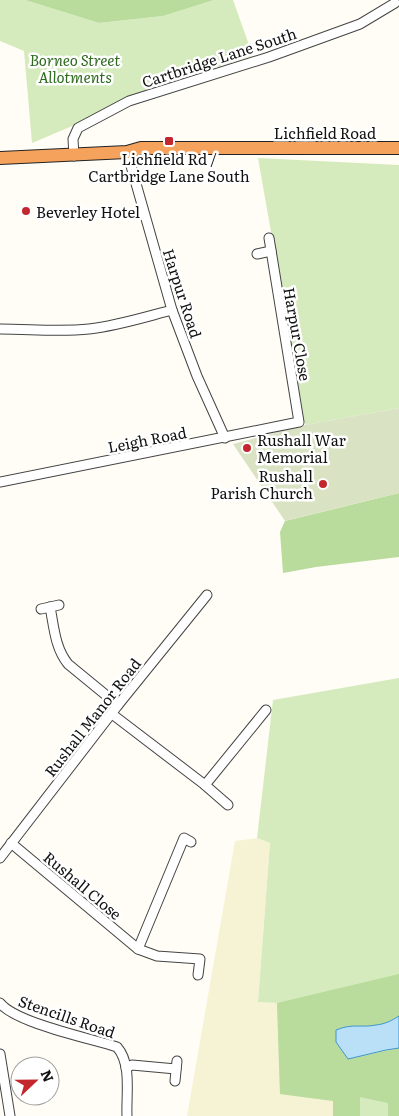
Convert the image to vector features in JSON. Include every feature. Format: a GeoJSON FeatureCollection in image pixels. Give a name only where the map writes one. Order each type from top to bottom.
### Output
{"type":"FeatureCollection","features":[{"type":"Feature","properties":{"kind":"highway","name":"Lichfield Road"},"geometry":{"type":"LineString","coordinates":[[0,158],[74,156],[127,152],[141,148],[399,148]]}},
{"type":"Feature","properties":{"kind":"street","name":"Cartbridge Lane South"},"geometry":{"type":"LineString","coordinates":[[74,156],[73,138],[78,128],[129,101],[269,57],[360,24],[395,3]]}},
{"type":"Feature","properties":{"kind":"street","name":"Harpur Road"},"geometry":{"type":"LineString","coordinates":[[127,152],[172,310],[197,376],[226,438]]}},
{"type":"Feature","properties":{"kind":"street","name":"Harpur Close"},"geometry":{"type":"LineString","coordinates":[[269,238],[299,422]]}},
{"type":"Feature","properties":{"kind":"street"},"geometry":{"type":"LineString","coordinates":[[257,254],[270,252]]}},
{"type":"Feature","properties":{"kind":"street"},"geometry":{"type":"LineString","coordinates":[[0,328],[90,329],[127,322],[172,310]]}},
{"type":"Feature","properties":{"kind":"street","name":"Leigh Road"},"geometry":{"type":"LineString","coordinates":[[0,482],[299,422]]}},
{"type":"Feature","properties":{"kind":"street","name":"Rushall Manor Road"},"geometry":{"type":"LineString","coordinates":[[2,853],[207,595]]}},
{"type":"Feature","properties":{"kind":"street"},"geometry":{"type":"LineString","coordinates":[[50,607],[57,643],[63,658],[118,705]]}},
{"type":"Feature","properties":{"kind":"street"},"geometry":{"type":"LineString","coordinates":[[205,785],[257,729],[266,710]]}},
{"type":"Feature","properties":{"kind":"street"},"geometry":{"type":"LineString","coordinates":[[112,714],[205,785],[228,805]]}},
{"type":"Feature","properties":{"kind":"street"},"geometry":{"type":"LineString","coordinates":[[138,949],[184,838],[191,842]]}},
{"type":"Feature","properties":{"kind":"street","name":"Rushall Close"},"geometry":{"type":"LineString","coordinates":[[11,843],[138,949],[157,956],[200,959],[198,975]]}},
{"type":"Feature","properties":{"kind":"street","name":"Stencills Road"},"geometry":{"type":"LineString","coordinates":[[1,1008],[34,1022],[116,1047],[125,1060],[126,1116]]}},
{"type":"Feature","properties":{"kind":"street"},"geometry":{"type":"LineString","coordinates":[[0,1054],[10,1116]]}},
{"type":"Feature","properties":{"kind":"street"},"geometry":{"type":"LineString","coordinates":[[126,1068],[132,1065],[177,1065],[175,1081]]}},
{"type":"Feature","properties":{"kind":"shaded area"},"geometry":{"type":"Polygon","coordinates":[[[257,838],[270,843],[258,1002],[277,1003],[280,1094],[333,1101],[333,1116],[187,1116],[235,841],[257,838]]]}},
{"type":"Feature","properties":{"kind":"green space","name":"Borneo Street Allotments"},"geometry":{"type":"Polygon","coordinates":[[[0,0],[25,0],[99,23],[163,16],[214,0],[233,0],[253,56],[128,96],[77,124],[32,143],[24,51],[0,41],[0,0]]]}},
{"type":"Feature","properties":{"kind":"green space"},"geometry":{"type":"Polygon","coordinates":[[[25,0],[214,0],[163,16],[99,23],[25,0]]]}},
{"type":"Feature","properties":{"kind":"green space"},"geometry":{"type":"Polygon","coordinates":[[[258,158],[399,165],[399,408],[305,425],[258,158]]]}},
{"type":"Feature","properties":{"kind":"green space"},"geometry":{"type":"Polygon","coordinates":[[[399,408],[399,493],[285,521],[233,444],[305,425],[399,408]]]}},
{"type":"Feature","properties":{"kind":"green space"},"geometry":{"type":"Polygon","coordinates":[[[399,493],[399,557],[283,573],[280,532],[285,521],[399,493]]]}},
{"type":"Feature","properties":{"kind":"green space"},"geometry":{"type":"Polygon","coordinates":[[[399,678],[399,1116],[333,1116],[333,1101],[280,1094],[277,1003],[258,1002],[270,843],[257,838],[273,700],[399,678]]]}},
{"type":"Feature","properties":{"kind":"green space"},"geometry":{"type":"Polygon","coordinates":[[[399,974],[399,1016],[382,1024],[347,1027],[336,1030],[336,1042],[348,1059],[399,1048],[399,1116],[388,1116],[388,1103],[360,1097],[360,1116],[333,1116],[333,1101],[280,1094],[277,1003],[399,974]]]}},
{"type":"Feature","properties":{"kind":"water"},"geometry":{"type":"Polygon","coordinates":[[[399,1016],[399,1048],[348,1059],[336,1042],[336,1030],[347,1027],[382,1024],[399,1016]]]}},
{"type":"Feature","properties":{"kind":"place","name":"Lichfield Rd / Cartbridge Lane South"},"geometry":{"type":"Point","coordinates":[169,141]}},
{"type":"Feature","properties":{"kind":"place","name":"Beverley Hotel"},"geometry":{"type":"Point","coordinates":[26,211]}},
{"type":"Feature","properties":{"kind":"place","name":"Rushall War Memorial"},"geometry":{"type":"Point","coordinates":[247,448]}},
{"type":"Feature","properties":{"kind":"place","name":"Rushall Parish Church"},"geometry":{"type":"Point","coordinates":[323,484]}}]}
